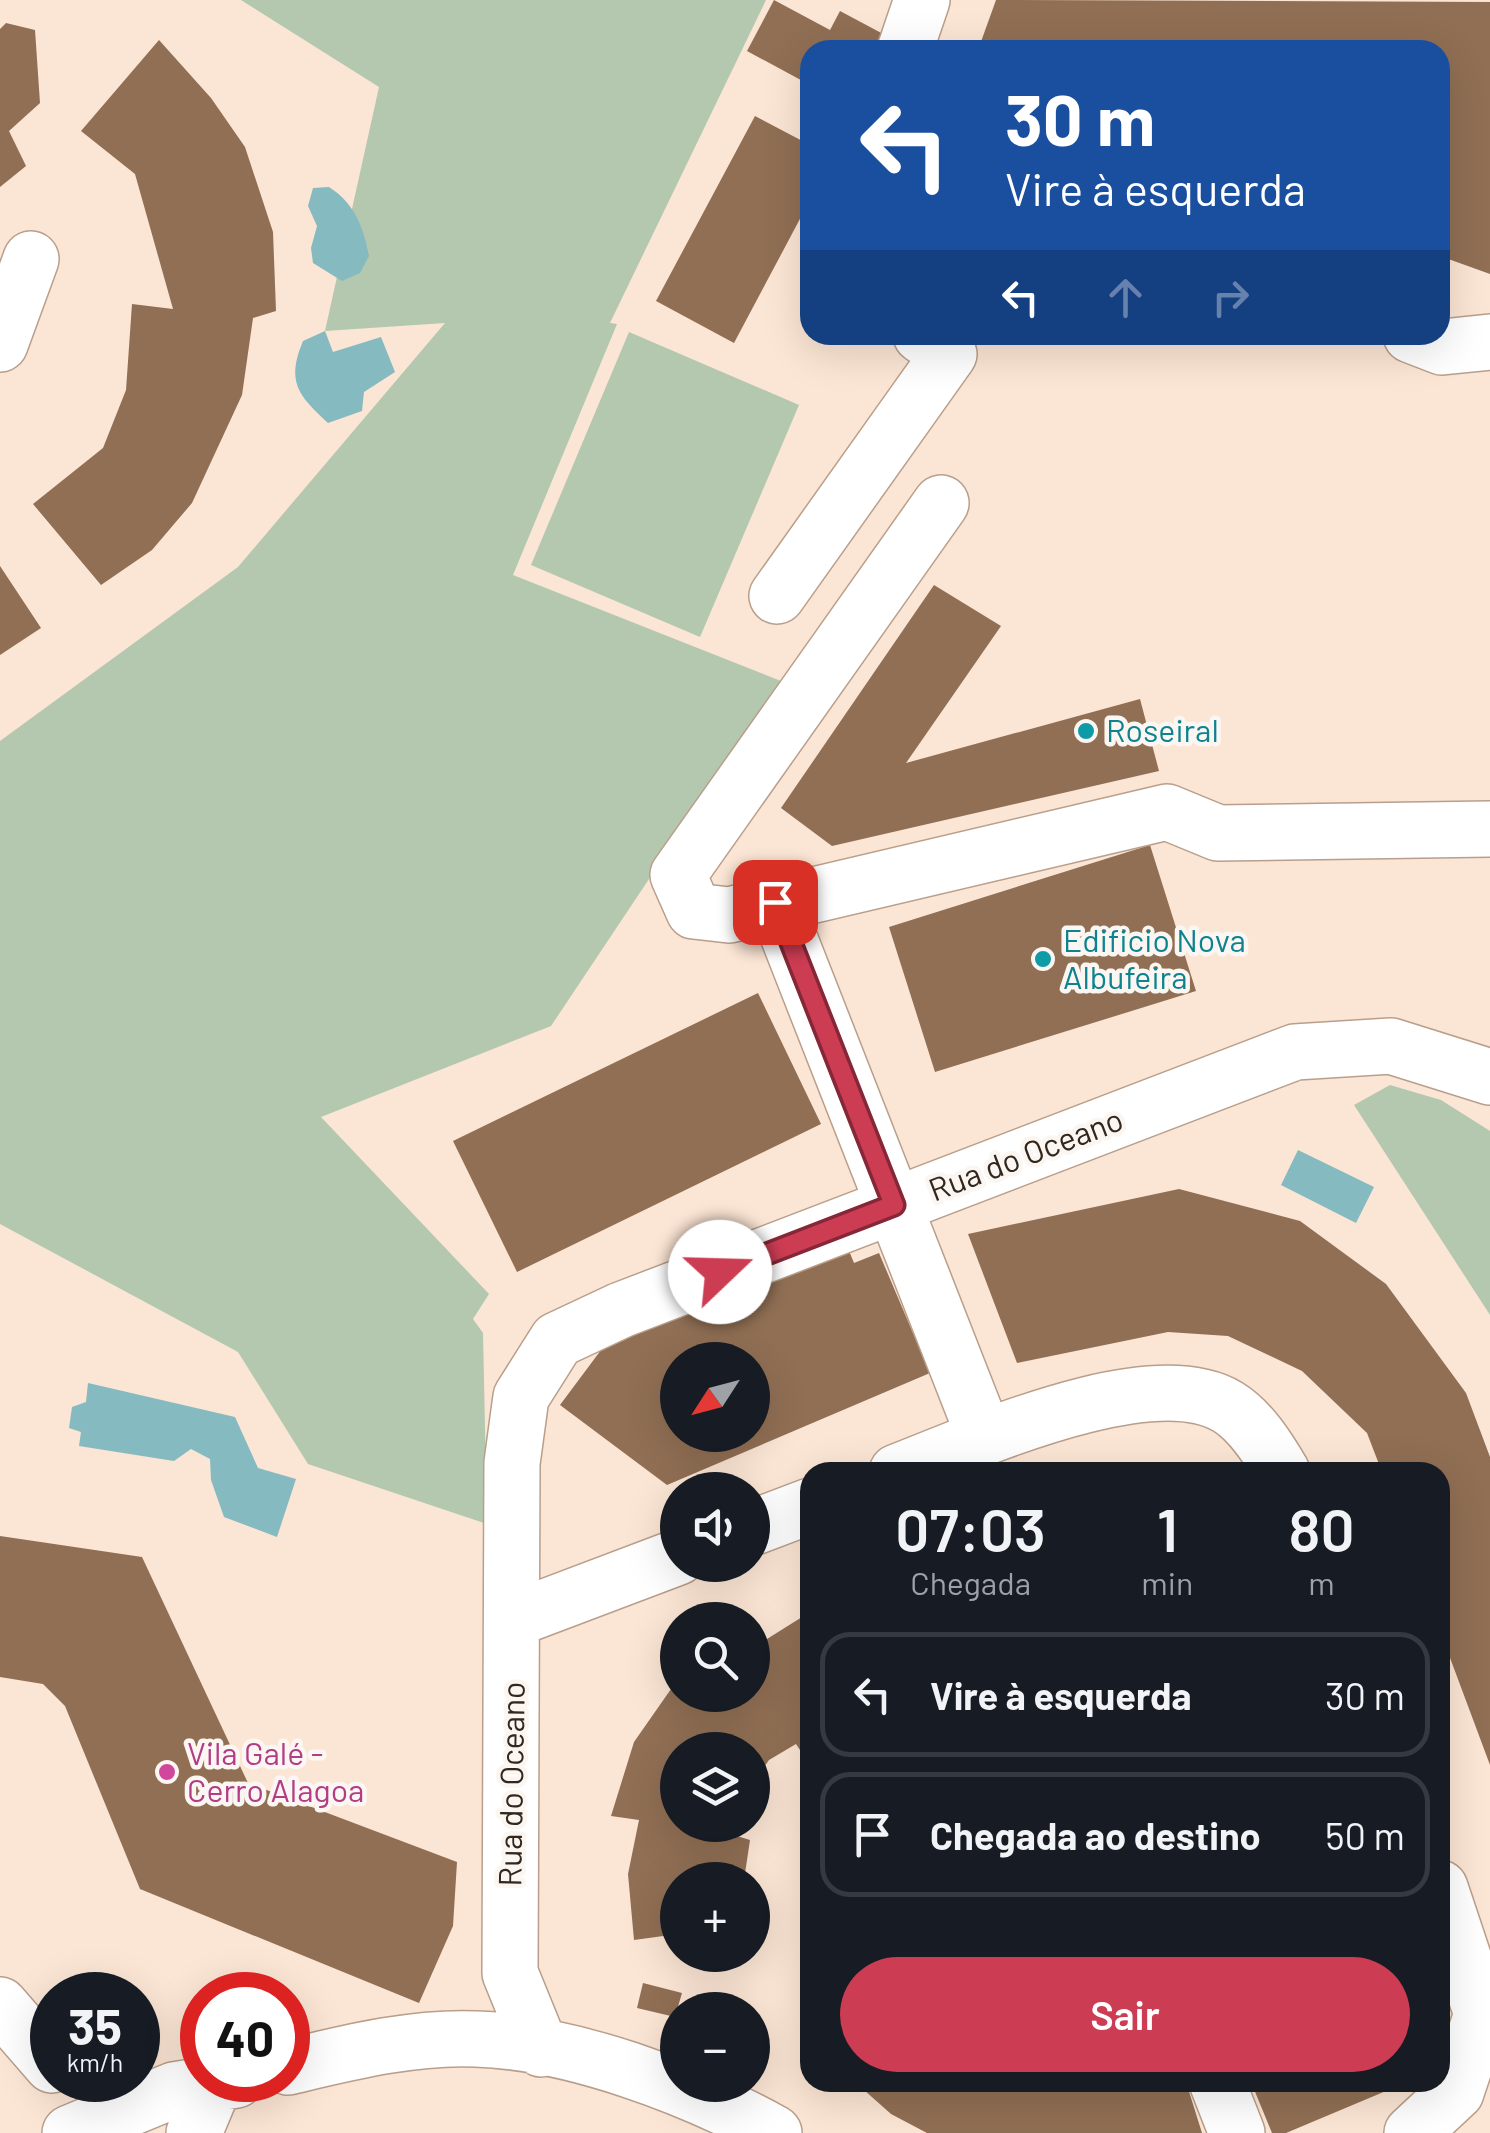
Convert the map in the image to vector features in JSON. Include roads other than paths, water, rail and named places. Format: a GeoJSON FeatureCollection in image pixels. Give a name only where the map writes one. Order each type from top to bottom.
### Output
{"type":"FeatureCollection","features":[{"type":"Feature","properties":{"kind":"street"},"geometry":{"type":"LineString","coordinates":[[908,40],[922,0]]}},
{"type":"Feature","properties":{"kind":"street"},"geometry":{"type":"LineString","coordinates":[[0,344],[31,259]]}},
{"type":"Feature","properties":{"kind":"street"},"geometry":{"type":"LineString","coordinates":[[1437,345],[1490,342]]}},
{"type":"Feature","properties":{"kind":"street"},"geometry":{"type":"LineString","coordinates":[[777,596],[949,354],[936,345]]}},
{"type":"Feature","properties":{"kind":"street"},"geometry":{"type":"LineString","coordinates":[[941,503],[678,874],[694,910],[729,915],[1167,812],[1218,833],[1490,829]]}},
{"type":"Feature","properties":{"kind":"street"},"geometry":{"type":"LineString","coordinates":[[775,902],[985,1438]]}},
{"type":"Feature","properties":{"kind":"street","name":"Rua do Oceano"},"geometry":{"type":"LineString","coordinates":[[510,1973],[512,1463],[521,1397],[556,1340],[621,1310],[1296,1052],[1391,1046],[1490,1078]]}},
{"type":"Feature","properties":{"kind":"street"},"geometry":{"type":"LineString","coordinates":[[923,1462],[1082,1406],[1170,1390],[1228,1407],[1266,1445],[1276,1462]]}},
{"type":"Feature","properties":{"kind":"street"},"geometry":{"type":"LineString","coordinates":[[770,1521],[800,1510]]}},
{"type":"Feature","properties":{"kind":"street"},"geometry":{"type":"LineString","coordinates":[[514,1619],[660,1564]]}},
{"type":"Feature","properties":{"kind":"street"},"geometry":{"type":"LineString","coordinates":[[1412,2133],[1456,2092],[1482,2014],[1450,1918]]}},
{"type":"Feature","properties":{"kind":"street"},"geometry":{"type":"LineString","coordinates":[[476,2038],[510,1973]]}},
{"type":"Feature","properties":{"kind":"street"},"geometry":{"type":"LineString","coordinates":[[510,1973],[541,2049]]}},
{"type":"Feature","properties":{"kind":"street"},"geometry":{"type":"LineString","coordinates":[[0,2005],[30,2043]]}},
{"type":"Feature","properties":{"kind":"street"},"geometry":{"type":"LineString","coordinates":[[310,2063],[397,2045],[476,2038],[541,2049],[704,2097],[774,2133]]}},
{"type":"Feature","properties":{"kind":"street"},"geometry":{"type":"LineString","coordinates":[[1221,2092],[1236,2133]]}},
{"type":"Feature","properties":{"kind":"water"},"geometry":{"type":"Polygon","coordinates":[[[329,187],[356,217],[369,256],[360,273],[342,281],[313,263],[311,248],[317,226],[308,206],[313,188],[329,187]]]}},
{"type":"Feature","properties":{"kind":"water"},"geometry":{"type":"Polygon","coordinates":[[[325,331],[333,352],[381,337],[395,372],[364,392],[362,411],[328,423],[302,396],[296,378],[303,341],[325,331]]]}},
{"type":"Feature","properties":{"kind":"water"},"geometry":{"type":"Polygon","coordinates":[[[1298,1150],[1374,1187],[1356,1223],[1281,1185],[1298,1150]]]}},
{"type":"Feature","properties":{"kind":"water"},"geometry":{"type":"Polygon","coordinates":[[[88,1383],[235,1417],[258,1468],[296,1479],[277,1537],[224,1517],[211,1480],[210,1459],[191,1449],[174,1461],[79,1446],[81,1432],[69,1428],[72,1407],[86,1402],[88,1383]]]}},
{"type":"Feature","properties":{"kind":"place","name":"Roseiral"},"geometry":{"type":"Point","coordinates":[1086,731]}},
{"type":"Feature","properties":{"kind":"place","name":"Edificio Nova Albufeira"},"geometry":{"type":"Point","coordinates":[1043,959]}},
{"type":"Feature","properties":{"kind":"place","name":"Vila Galé - Cerro Alagoa"},"geometry":{"type":"Point","coordinates":[167,1772]}}]}
